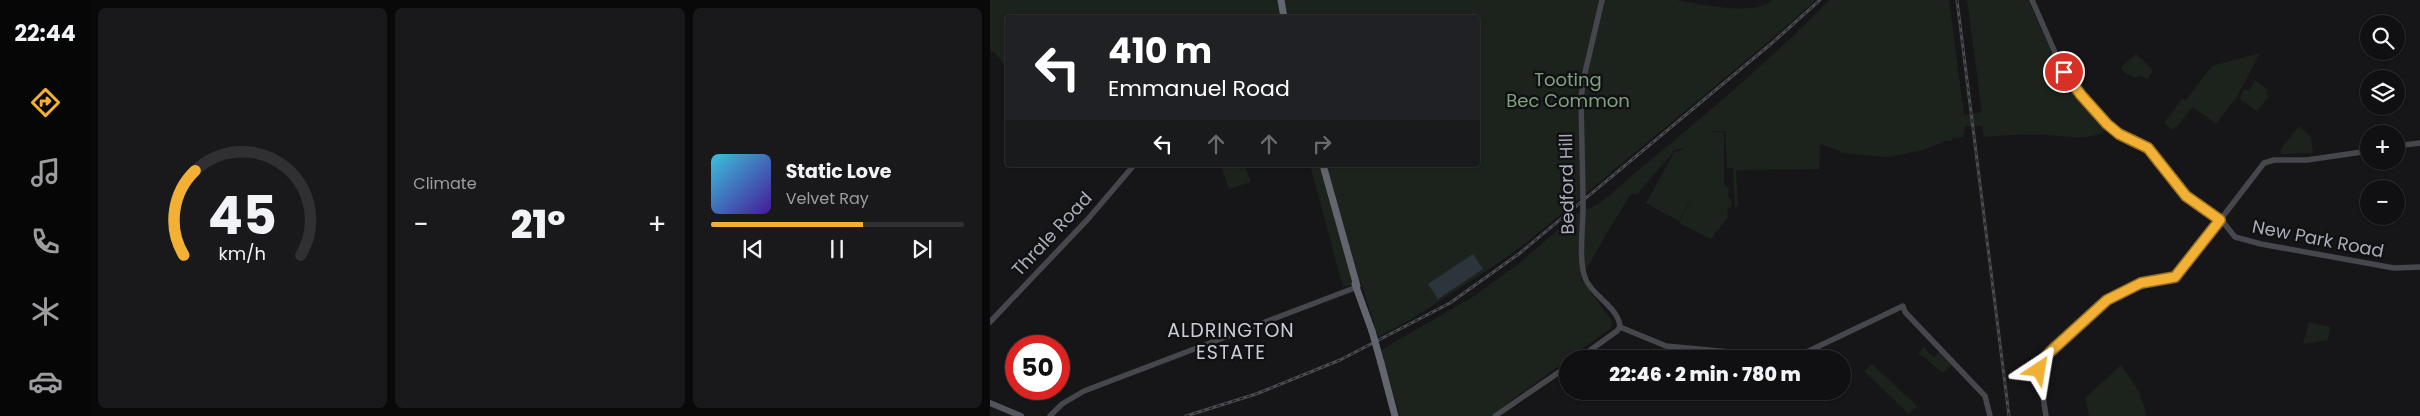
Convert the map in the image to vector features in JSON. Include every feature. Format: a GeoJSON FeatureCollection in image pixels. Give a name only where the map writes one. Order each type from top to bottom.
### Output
{"type":"FeatureCollection","features":[{"type":"Feature","properties":{"kind":"highway"},"geometry":{"type":"LineString","coordinates":[[1281,0],[1284,15]]}},
{"type":"Feature","properties":{"kind":"highway"},"geometry":{"type":"LineString","coordinates":[[1325,167],[1395,416]]}},
{"type":"Feature","properties":{"kind":"main road"},"geometry":{"type":"LineString","coordinates":[[990,403],[1021,416]]}},
{"type":"Feature","properties":{"kind":"street","name":"Bedford Hill"},"geometry":{"type":"LineString","coordinates":[[1602,0],[1581,98],[1584,276],[1590,287],[1618,318],[1620,327]]}},
{"type":"Feature","properties":{"kind":"street","name":"New Park Road"},"geometry":{"type":"LineString","coordinates":[[2032,0],[2061,66],[2088,104],[2117,132],[2148,148],[2186,196],[2220,220],[2232,234],[2242,240],[2394,268],[2420,267]]}},
{"type":"Feature","properties":{"kind":"street"},"geometry":{"type":"LineString","coordinates":[[2405,144],[2420,142]]}},
{"type":"Feature","properties":{"kind":"street"},"geometry":{"type":"LineString","coordinates":[[2046,416],[2039,370],[2043,359],[2107,300],[2141,283],[2175,277],[2262,165],[2269,161],[2306,160],[2360,152]]}},
{"type":"Feature","properties":{"kind":"street","name":"Thrale Road"},"geometry":{"type":"LineString","coordinates":[[990,322],[1088,219],[1132,167]]}},
{"type":"Feature","properties":{"kind":"street"},"geometry":{"type":"LineString","coordinates":[[1050,416],[1062,404],[1084,391],[1357,286]]}},
{"type":"Feature","properties":{"kind":"street"},"geometry":{"type":"LineString","coordinates":[[1591,350],[1620,327],[1666,346],[1794,358],[1903,306],[1905,312],[1985,396],[1990,416]]}},
{"type":"Feature","properties":{"kind":"street"},"geometry":{"type":"LineString","coordinates":[[1495,416],[1559,372]]}},
{"type":"Feature","properties":{"kind":"green space","name":"Tooting Bec Common"},"geometry":{"type":"Polygon","coordinates":[[[990,0],[1676,0],[1740,9],[1764,5],[1773,0],[1816,0],[1526,243],[1413,318],[1378,337],[1361,282],[1343,287],[1311,167],[1480,167],[1480,15],[1005,15],[1005,66],[995,53],[990,51],[990,0]]]}},
{"type":"Feature","properties":{"kind":"green space","name":"Tooting Bec Common"},"geometry":{"type":"Polygon","coordinates":[[[1829,0],[1949,0],[1964,115],[1982,112],[1967,0],[2028,0],[2067,85],[2081,105],[2107,130],[2100,134],[2085,137],[2008,135],[1984,137],[1982,126],[1965,126],[1963,137],[1952,138],[1952,141],[1945,141],[1926,149],[1890,157],[1841,153],[1820,144],[1819,169],[1736,170],[1738,205],[1735,208],[1733,168],[1727,168],[1725,131],[1706,132],[1724,132],[1724,184],[1729,188],[1728,196],[1732,202],[1731,207],[1727,210],[1728,217],[1711,239],[1679,223],[1697,189],[1679,221],[1646,203],[1675,151],[1678,152],[1684,148],[1675,150],[1637,194],[1631,194],[1581,279],[1612,321],[1611,328],[1581,350],[1559,350],[1559,366],[1490,416],[1400,416],[1381,350],[1474,296],[1517,265],[1580,211],[1594,207],[1609,196],[1735,89],[1829,0]]]}},
{"type":"Feature","properties":{"kind":"green space"},"geometry":{"type":"Polygon","coordinates":[[[2260,53],[2238,95],[2216,124],[2193,107],[2173,130],[2164,123],[2182,99],[2186,100],[2212,66],[2260,53]]]}},
{"type":"Feature","properties":{"kind":"green space"},"geometry":{"type":"Polygon","coordinates":[[[2136,54],[2153,70],[2148,79],[2139,76],[2135,78],[2125,73],[2121,67],[2136,54]]]}},
{"type":"Feature","properties":{"kind":"green space"},"geometry":{"type":"Polygon","coordinates":[[[2255,80],[2268,90],[2266,93],[2269,96],[2257,111],[2240,99],[2244,89],[2249,91],[2255,80]]]}},
{"type":"Feature","properties":{"kind":"green space"},"geometry":{"type":"Polygon","coordinates":[[[2299,126],[2311,138],[2313,153],[2282,154],[2280,150],[2299,126]]]}},
{"type":"Feature","properties":{"kind":"green space"},"geometry":{"type":"Polygon","coordinates":[[[1246,167],[1251,182],[1229,189],[1222,168],[1246,167]]]}},
{"type":"Feature","properties":{"kind":"green space"},"geometry":{"type":"Polygon","coordinates":[[[2309,322],[2330,327],[2328,340],[2303,344],[2309,322]]]}},
{"type":"Feature","properties":{"kind":"green space"},"geometry":{"type":"Polygon","coordinates":[[[1925,346],[1926,350],[1934,357],[1939,352],[1951,365],[1944,372],[1918,354],[1925,346]]]}},
{"type":"Feature","properties":{"kind":"green space"},"geometry":{"type":"Polygon","coordinates":[[[1872,364],[1917,406],[1909,414],[1864,371],[1872,364]]]}},
{"type":"Feature","properties":{"kind":"green space"},"geometry":{"type":"Polygon","coordinates":[[[2121,365],[2139,392],[2147,416],[2089,416],[2085,398],[2121,365]]]}},
{"type":"Feature","properties":{"kind":"shaded area"},"geometry":{"type":"Polygon","coordinates":[[[1473,254],[1483,269],[1438,299],[1428,284],[1473,254]]]}},
{"type":"Feature","properties":{"kind":"railway"},"geometry":{"type":"LineString","coordinates":[[1186,416],[1256,394],[1340,360],[1450,303],[1520,253],[1772,43],[1820,0]]}},
{"type":"Feature","properties":{"kind":"railway"},"geometry":{"type":"LineString","coordinates":[[1957,0],[2009,416]]}},
{"type":"Feature","properties":{"kind":"district","name":"ALDRINGTON ESTATE"},"geometry":{"type":"Point","coordinates":[1231,341]}},
{"type":"Feature","properties":{"kind":"route"},"geometry":{"type":"LineString","coordinates":[[2039,370],[2043,359],[2107,300],[2141,283],[2169,280],[2175,277],[2220,220],[2186,196],[2148,148],[2119,134],[2095,113],[2071,84],[2064,72]]}}]}
